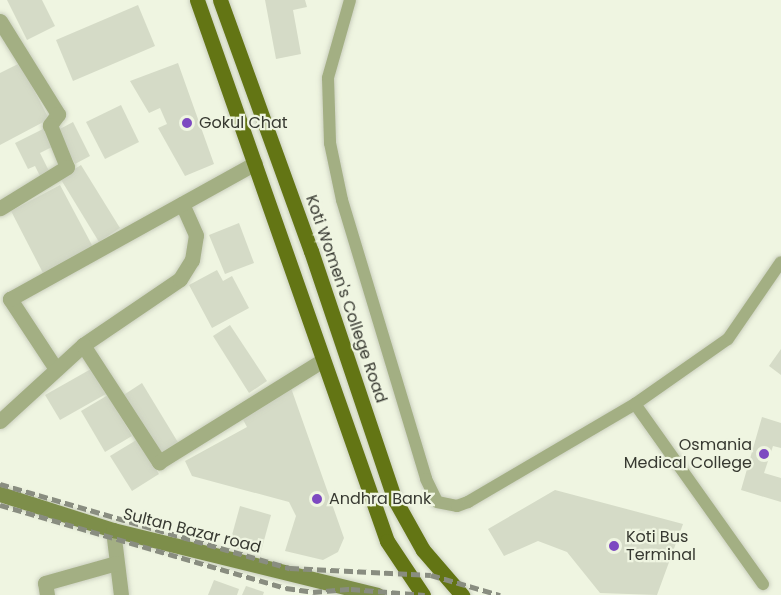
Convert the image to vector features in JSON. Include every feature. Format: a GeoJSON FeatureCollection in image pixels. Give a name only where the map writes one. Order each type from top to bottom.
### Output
{"type":"FeatureCollection","features":[{"type":"Feature","properties":{"kind":"main road"},"geometry":{"type":"LineString","coordinates":[[197,0],[387,540],[423,595]]}},
{"type":"Feature","properties":{"kind":"main road","name":"Koti Women's College Road"},"geometry":{"type":"LineString","coordinates":[[220,0],[311,251],[395,500],[423,550],[462,595]]}},
{"type":"Feature","properties":{"kind":"main road","name":"Sultan Bazar road"},"geometry":{"type":"LineString","coordinates":[[0,494],[113,530],[377,595]]}},
{"type":"Feature","properties":{"kind":"street"},"geometry":{"type":"LineString","coordinates":[[0,21],[58,114],[50,125],[68,167],[0,208]]}},
{"type":"Feature","properties":{"kind":"street"},"geometry":{"type":"LineString","coordinates":[[56,369],[10,299],[255,163]]}},
{"type":"Feature","properties":{"kind":"street"},"geometry":{"type":"LineString","coordinates":[[0,421],[83,345],[180,279],[192,260],[196,236],[182,204]]}},
{"type":"Feature","properties":{"kind":"street"},"geometry":{"type":"LineString","coordinates":[[83,345],[159,462],[323,360]]}},
{"type":"Feature","properties":{"kind":"street"},"geometry":{"type":"LineString","coordinates":[[113,530],[121,595]]}},
{"type":"Feature","properties":{"kind":"street"},"geometry":{"type":"LineString","coordinates":[[47,595],[45,584],[116,563]]}},
{"type":"Feature","properties":{"kind":"lane"},"geometry":{"type":"LineString","coordinates":[[350,0],[328,78],[330,143],[349,222],[426,479],[437,502],[457,506],[468,502],[635,404],[728,339],[781,262]]}},
{"type":"Feature","properties":{"kind":"lane"},"geometry":{"type":"LineString","coordinates":[[635,404],[763,584]]}},
{"type":"Feature","properties":{"kind":"building"},"geometry":{"type":"Polygon","coordinates":[[[7,0],[42,0],[55,26],[27,40],[7,0]]]}},
{"type":"Feature","properties":{"kind":"building"},"geometry":{"type":"Polygon","coordinates":[[[265,0],[305,0],[307,7],[293,10],[301,54],[276,59],[265,0]]]}},
{"type":"Feature","properties":{"kind":"building"},"geometry":{"type":"Polygon","coordinates":[[[138,5],[155,46],[73,81],[56,40],[138,5]]]}},
{"type":"Feature","properties":{"kind":"building"},"geometry":{"type":"Polygon","coordinates":[[[20,63],[49,119],[0,145],[0,73],[20,63]]]}},
{"type":"Feature","properties":{"kind":"building"},"geometry":{"type":"Polygon","coordinates":[[[178,63],[214,164],[185,176],[158,128],[167,124],[160,108],[149,113],[130,81],[178,63]]]}},
{"type":"Feature","properties":{"kind":"building"},"geometry":{"type":"Polygon","coordinates":[[[121,105],[139,142],[105,159],[86,122],[121,105]]]}},
{"type":"Feature","properties":{"kind":"building"},"geometry":{"type":"Polygon","coordinates":[[[73,122],[90,156],[75,164],[58,130],[73,122]]]}},
{"type":"Feature","properties":{"kind":"building"},"geometry":{"type":"Polygon","coordinates":[[[45,128],[54,146],[40,153],[50,173],[41,178],[35,166],[28,169],[15,143],[45,128]]]}},
{"type":"Feature","properties":{"kind":"building"},"geometry":{"type":"Polygon","coordinates":[[[81,165],[120,228],[99,242],[60,178],[81,165]]]}},
{"type":"Feature","properties":{"kind":"building"},"geometry":{"type":"Polygon","coordinates":[[[60,185],[93,247],[43,273],[11,211],[60,185]]]}},
{"type":"Feature","properties":{"kind":"building"},"geometry":{"type":"Polygon","coordinates":[[[239,223],[254,263],[225,274],[209,235],[239,223]]]}},
{"type":"Feature","properties":{"kind":"building"},"geometry":{"type":"Polygon","coordinates":[[[217,270],[223,281],[232,276],[249,308],[212,328],[189,285],[217,270]]]}},
{"type":"Feature","properties":{"kind":"building"},"geometry":{"type":"Polygon","coordinates":[[[230,325],[267,381],[249,393],[213,336],[230,325]]]}},
{"type":"Feature","properties":{"kind":"building"},"geometry":{"type":"Polygon","coordinates":[[[781,349],[781,375],[769,366],[781,349]]]}},
{"type":"Feature","properties":{"kind":"building"},"geometry":{"type":"Polygon","coordinates":[[[91,369],[106,394],[60,420],[45,395],[91,369]]]}},
{"type":"Feature","properties":{"kind":"building"},"geometry":{"type":"Polygon","coordinates":[[[142,383],[179,444],[160,456],[122,396],[142,383]]]}},
{"type":"Feature","properties":{"kind":"building"},"geometry":{"type":"Polygon","coordinates":[[[291,388],[344,538],[338,552],[323,560],[285,551],[296,516],[289,502],[192,476],[185,461],[247,427],[241,416],[291,388]]]}},
{"type":"Feature","properties":{"kind":"building"},"geometry":{"type":"Polygon","coordinates":[[[108,395],[132,436],[105,452],[81,411],[108,395]]]}},
{"type":"Feature","properties":{"kind":"building","name":"Osmania Medical College"},"geometry":{"type":"Polygon","coordinates":[[[762,417],[781,423],[781,448],[773,446],[764,473],[781,478],[781,502],[741,490],[762,417]]]}},
{"type":"Feature","properties":{"kind":"building"},"geometry":{"type":"Polygon","coordinates":[[[138,439],[159,474],[132,491],[110,456],[138,439]]]}},
{"type":"Feature","properties":{"kind":"building","name":"Koti Bus Terminal"},"geometry":{"type":"Polygon","coordinates":[[[555,490],[683,524],[657,595],[600,593],[567,552],[538,541],[504,556],[488,529],[555,490]]]}},
{"type":"Feature","properties":{"kind":"building"},"geometry":{"type":"Polygon","coordinates":[[[240,506],[271,515],[260,555],[229,546],[240,506]]]}},
{"type":"Feature","properties":{"kind":"building"},"geometry":{"type":"Polygon","coordinates":[[[214,580],[239,589],[237,595],[208,595],[214,580]]]}},
{"type":"Feature","properties":{"kind":"building"},"geometry":{"type":"Polygon","coordinates":[[[246,586],[264,592],[263,595],[242,595],[246,586]]]}},
{"type":"Feature","properties":{"kind":"railway"},"geometry":{"type":"LineString","coordinates":[[0,484],[290,568],[431,575],[500,595]]}},
{"type":"Feature","properties":{"kind":"railway"},"geometry":{"type":"LineString","coordinates":[[0,505],[286,588],[313,592],[351,589],[425,595]]}},
{"type":"Feature","properties":{"kind":"place","name":"Gokul Chat"},"geometry":{"type":"Point","coordinates":[187,123]}},
{"type":"Feature","properties":{"kind":"place","name":"Osmania Medical College"},"geometry":{"type":"Point","coordinates":[764,454]}},
{"type":"Feature","properties":{"kind":"place","name":"Andhra Bank"},"geometry":{"type":"Point","coordinates":[317,499]}},
{"type":"Feature","properties":{"kind":"place","name":"Koti Bus Terminal"},"geometry":{"type":"Point","coordinates":[614,546]}}]}
